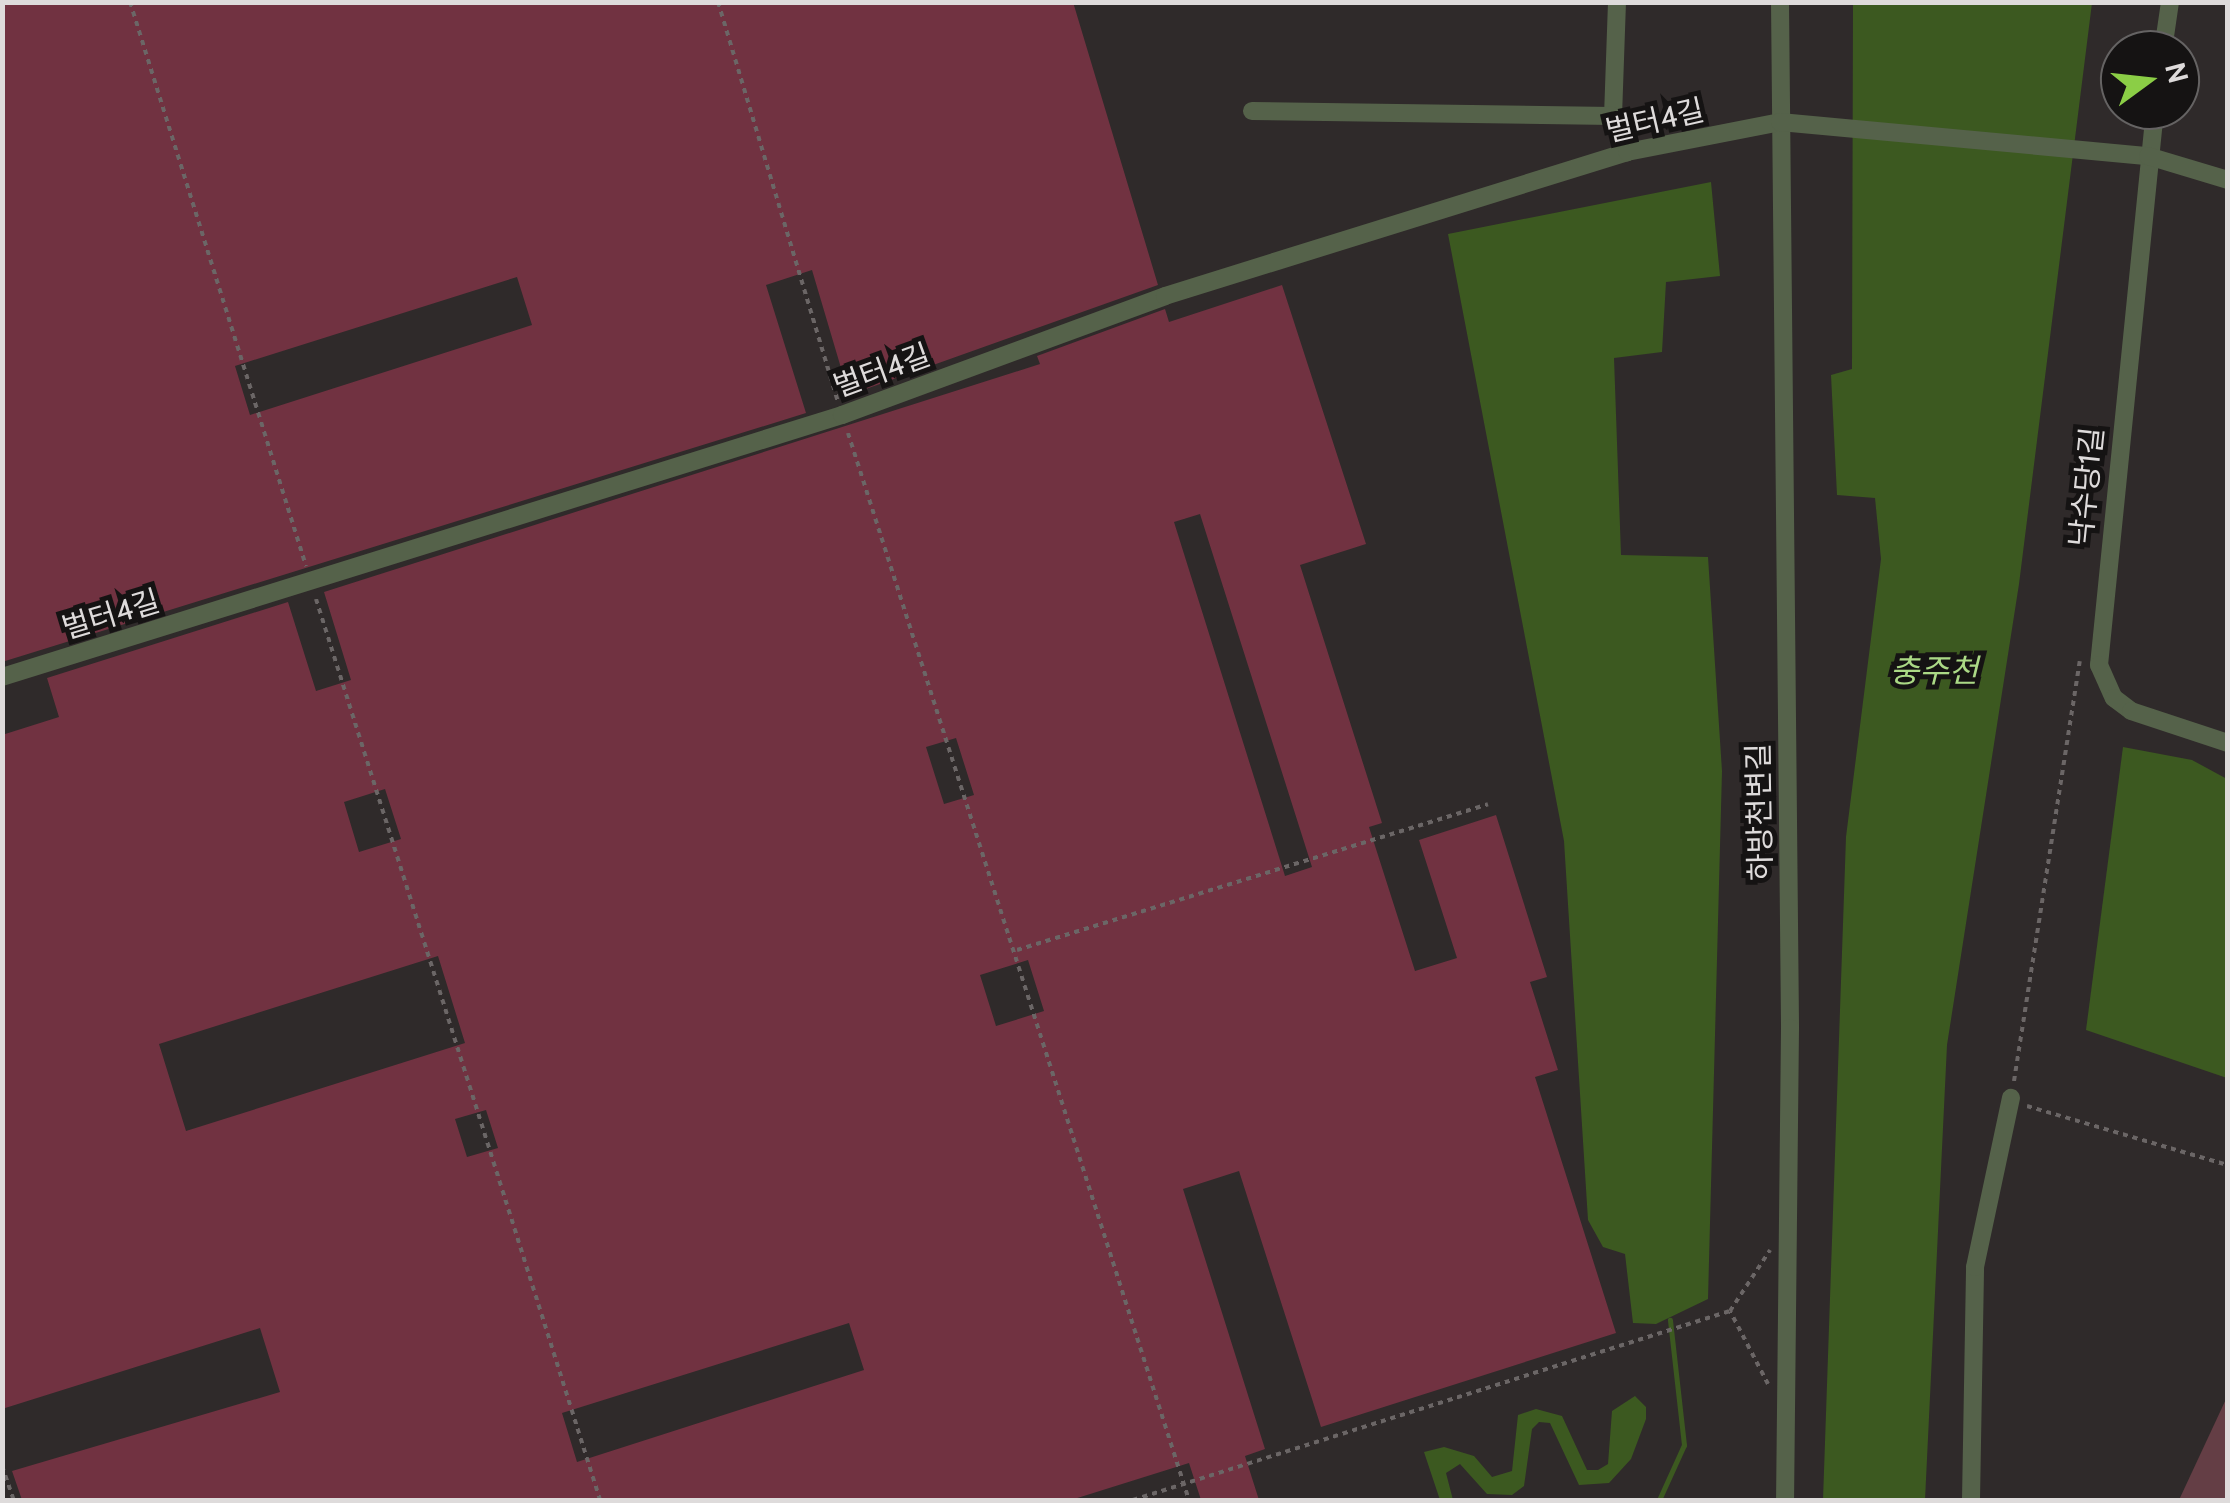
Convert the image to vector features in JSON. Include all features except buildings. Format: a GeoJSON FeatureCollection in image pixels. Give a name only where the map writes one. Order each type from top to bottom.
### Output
{"type":"FeatureCollection","features":[{"type":"Feature","properties":{"kind":"street"},"geometry":{"type":"LineString","coordinates":[[1617,2],[1612,116],[1627,152]]}},
{"type":"Feature","properties":{"kind":"street","name":"하방천변길"},"geometry":{"type":"LineString","coordinates":[[1780,2],[1789,1221],[1786,1500]]}},
{"type":"Feature","properties":{"kind":"street"},"geometry":{"type":"LineString","coordinates":[[2166,30],[2170,2]]}},
{"type":"Feature","properties":{"kind":"street"},"geometry":{"type":"LineString","coordinates":[[1252,111],[1612,116]]}},
{"type":"Feature","properties":{"kind":"street","name":"벌터4길"},"geometry":{"type":"LineString","coordinates":[[2,677],[842,416],[1164,296],[1627,152],[1780,122],[2148,156],[2228,180]]}},
{"type":"Feature","properties":{"kind":"street","name":"낙수당1길"},"geometry":{"type":"LineString","coordinates":[[2152,130],[2099,665],[2114,698],[2130,711],[2228,744]]}},
{"type":"Feature","properties":{"kind":"street"},"geometry":{"type":"LineString","coordinates":[[1971,1500],[1976,1266],[2011,1098]]}},
{"type":"Feature","properties":{"kind":"path"},"geometry":{"type":"LineString","coordinates":[[130,2],[600,1500]]}},
{"type":"Feature","properties":{"kind":"path"},"geometry":{"type":"LineString","coordinates":[[718,2],[842,416],[1017,950],[1189,1500]]}},
{"type":"Feature","properties":{"kind":"path"},"geometry":{"type":"LineString","coordinates":[[2080,658],[2011,1098],[2050,1117],[2228,1165]]}},
{"type":"Feature","properties":{"kind":"path"},"geometry":{"type":"LineString","coordinates":[[1017,950],[1488,804]]}},
{"type":"Feature","properties":{"kind":"path"},"geometry":{"type":"LineString","coordinates":[[1133,1500],[1730,1311],[1789,1221]]}},
{"type":"Feature","properties":{"kind":"path"},"geometry":{"type":"LineString","coordinates":[[1730,1311],[1769,1387]]}},
{"type":"Feature","properties":{"kind":"path"},"geometry":{"type":"LineString","coordinates":[[2,1466],[14,1500]]}},
{"type":"Feature","properties":{"kind":"shaded area"},"geometry":{"type":"Polygon","coordinates":[[[2227,1397],[2227,1500],[2179,1500],[2227,1397]]]}},
{"type":"Feature","properties":{"kind":"water","name":"충주천"},"geometry":{"type":"Polygon","coordinates":[[[1853,3],[2092,3],[2019,584],[1947,1045],[1925,1500],[1823,1500],[1846,837],[1881,559],[1875,498],[1837,495],[1831,375],[1852,369],[1853,3]]]}},
{"type":"Feature","properties":{"kind":"water"},"geometry":{"type":"Polygon","coordinates":[[[1711,182],[1720,276],[1666,282],[1662,352],[1614,358],[1621,555],[1708,557],[1722,771],[1708,1299],[1656,1324],[1633,1323],[1625,1254],[1603,1247],[1588,1220],[1564,841],[1448,234],[1711,182]]]}},
{"type":"Feature","properties":{"kind":"water"},"geometry":{"type":"Polygon","coordinates":[[[2123,747],[2192,760],[2227,779],[2227,1078],[2086,1030],[2123,747]]]}},
{"type":"Feature","properties":{"kind":"water"},"geometry":{"type":"Polygon","coordinates":[[[1635,1396],[1646,1407],[1646,1419],[1631,1459],[1609,1483],[1579,1485],[1550,1423],[1539,1422],[1532,1429],[1524,1486],[1512,1495],[1487,1494],[1460,1464],[1446,1473],[1453,1500],[1440,1500],[1424,1452],[1444,1447],[1474,1456],[1492,1477],[1512,1471],[1518,1415],[1536,1409],[1562,1416],[1587,1470],[1598,1470],[1608,1464],[1612,1411],[1635,1396]]]}},
{"type":"Feature","properties":{"kind":"waterway"},"geometry":{"type":"LineString","coordinates":[[1659,1500],[1684,1445],[1670,1320]]}}]}
